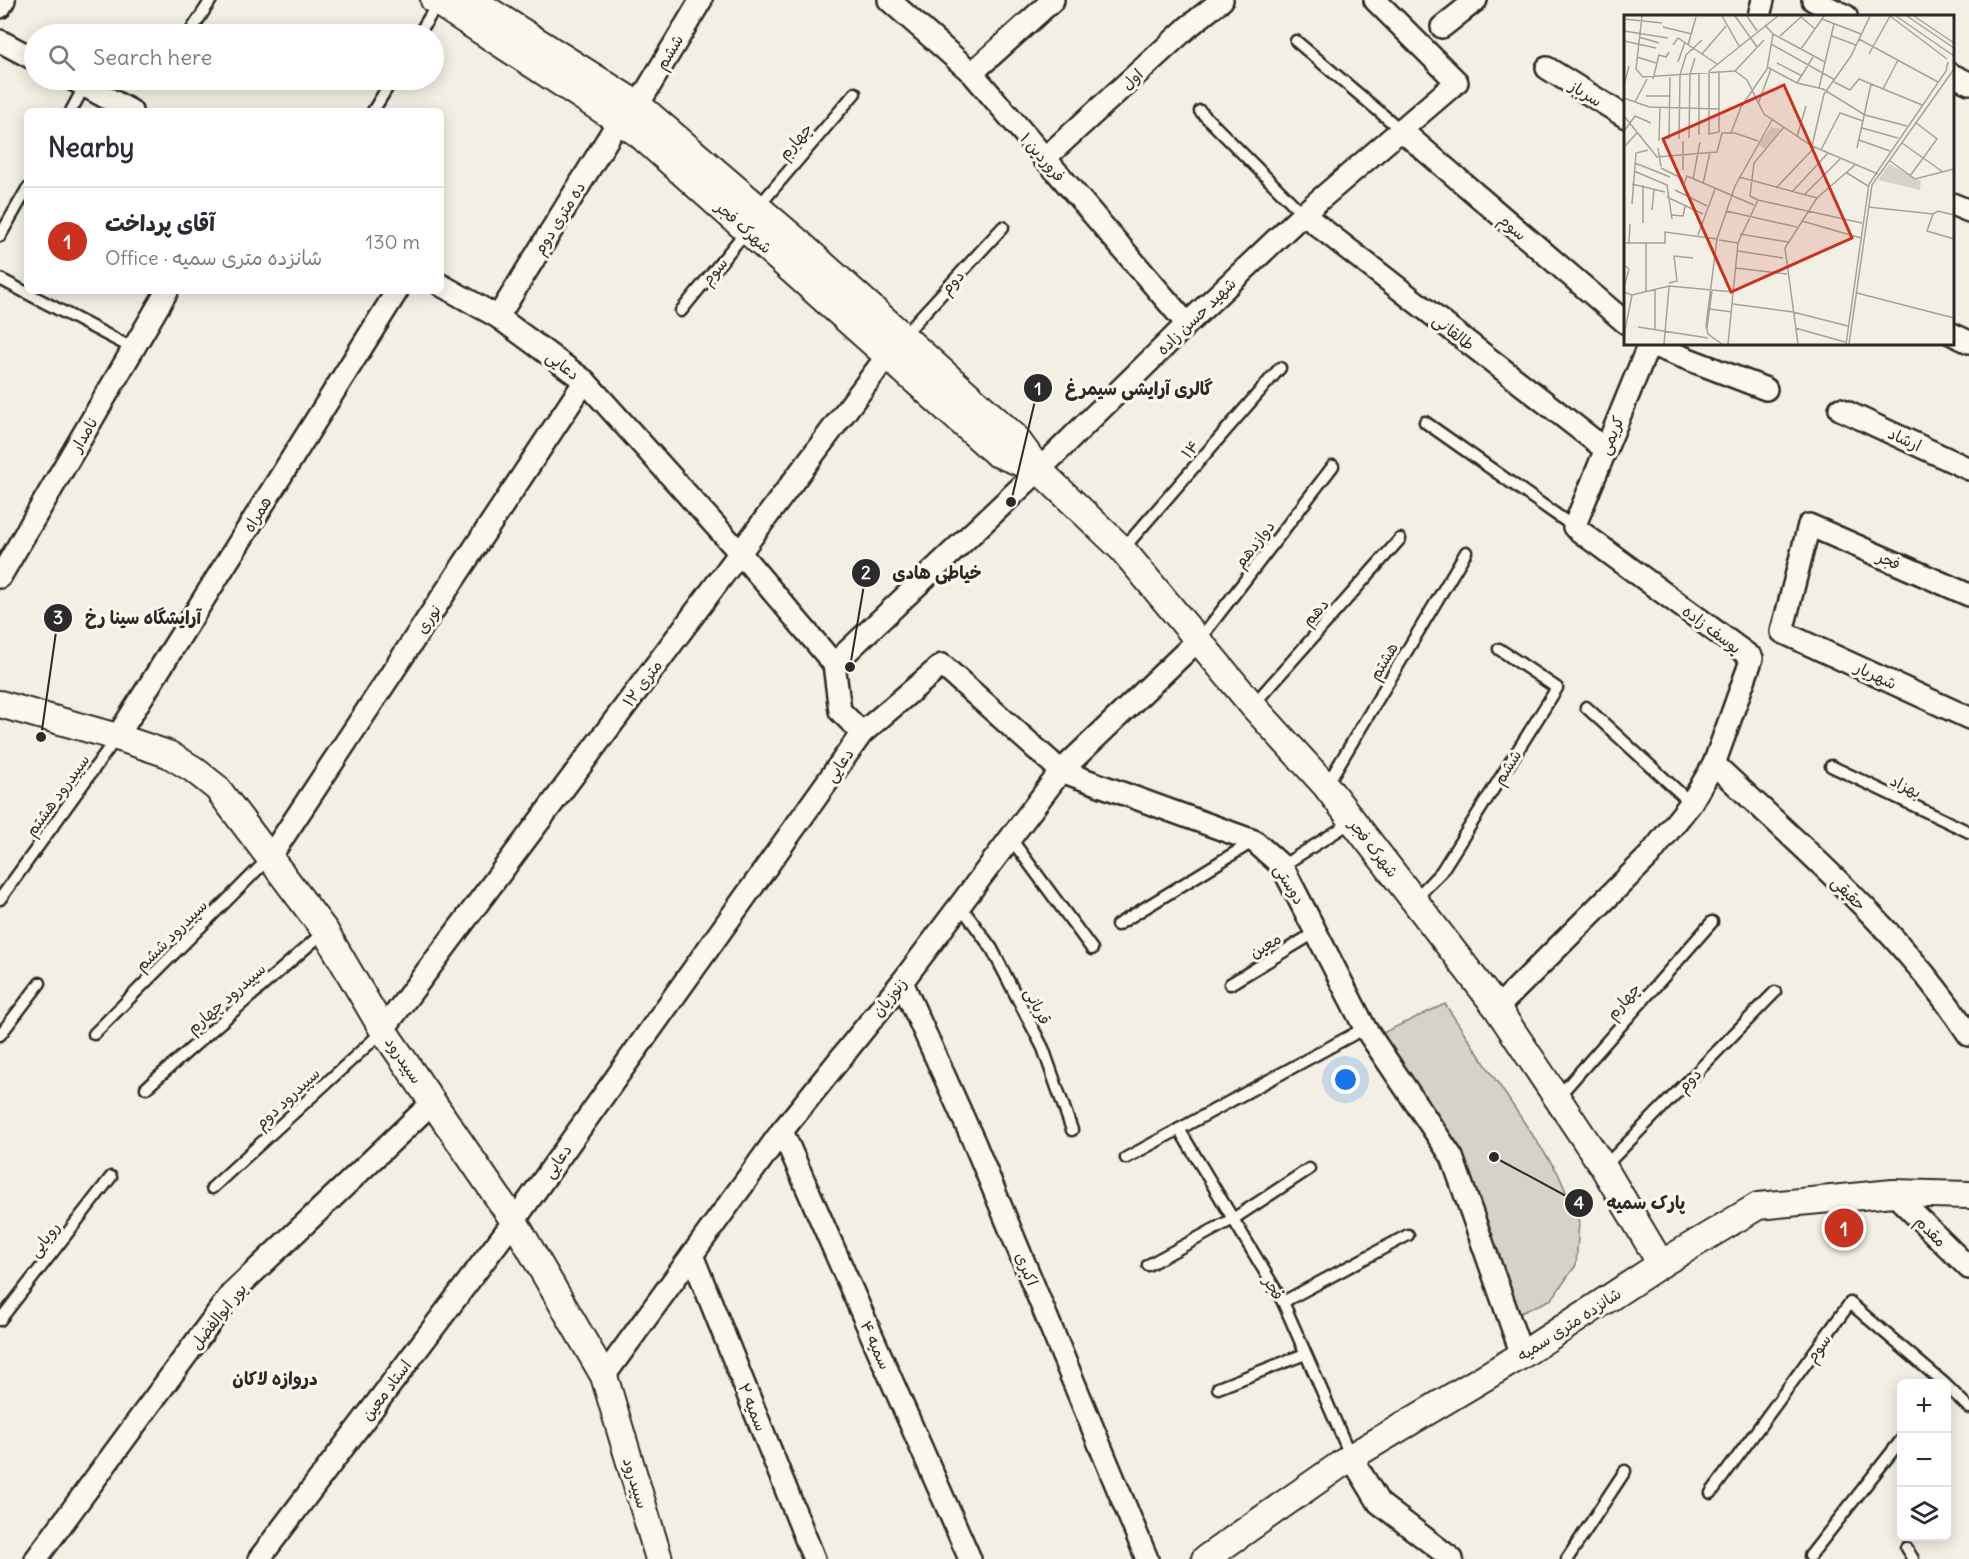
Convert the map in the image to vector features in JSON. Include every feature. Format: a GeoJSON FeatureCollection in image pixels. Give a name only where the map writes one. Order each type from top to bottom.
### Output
{"type":"FeatureCollection","features":[{"type":"Feature","properties":{"kind":"street"},"geometry":{"type":"LineString","coordinates":[[0,7],[4,0]]}},
{"type":"Feature","properties":{"kind":"street","name":"شهرک فجر"},"geometry":{"type":"LineString","coordinates":[[472,0],[629,112],[895,346],[1015,437],[1039,470],[1122,549],[1253,706],[1326,786],[1415,899],[1468,973],[1497,1008],[1604,1168],[1661,1264]]}},
{"type":"Feature","properties":{"kind":"street","name":"ششم"},"geometry":{"type":"LineString","coordinates":[[629,112],[700,0]]}},
{"type":"Feature","properties":{"kind":"street","name":"فروردین ۱"},"geometry":{"type":"LineString","coordinates":[[889,0],[972,74],[1187,324]]}},
{"type":"Feature","properties":{"kind":"street"},"geometry":{"type":"LineString","coordinates":[[972,74],[1053,0]]}},
{"type":"Feature","properties":{"kind":"street","name":"اول"},"geometry":{"type":"LineString","coordinates":[[1044,159],[1188,27],[1222,0]]}},
{"type":"Feature","properties":{"kind":"street","name":"شهید حسن زاده"},"geometry":{"type":"LineString","coordinates":[[834,664],[1039,470],[1303,214],[1457,82],[1376,0]]}},
{"type":"Feature","properties":{"kind":"street"},"geometry":{"type":"LineString","coordinates":[[1442,27],[1476,0]]}},
{"type":"Feature","properties":{"kind":"street"},"geometry":{"type":"LineString","coordinates":[[1760,15],[1763,0]]}},
{"type":"Feature","properties":{"kind":"street"},"geometry":{"type":"LineString","coordinates":[[1813,0],[1844,15]]}},
{"type":"Feature","properties":{"kind":"street","name":"شهرک فجر"},"geometry":{"type":"LineString","coordinates":[[436,1],[629,112]]}},
{"type":"Feature","properties":{"kind":"street"},"geometry":{"type":"LineString","coordinates":[[0,40],[24,53]]}},
{"type":"Feature","properties":{"kind":"street","name":"سرباز"},"geometry":{"type":"LineString","coordinates":[[1546,68],[1624,116]]}},
{"type":"Feature","properties":{"kind":"street"},"geometry":{"type":"LineString","coordinates":[[1954,76],[1969,83]]}},
{"type":"Feature","properties":{"kind":"street"},"geometry":{"type":"LineString","coordinates":[[94,90],[126,108]]}},
{"type":"Feature","properties":{"kind":"street","name":"ده متری دوم"},"geometry":{"type":"LineString","coordinates":[[498,317],[629,112]]}},
{"type":"Feature","properties":{"kind":"street","name":"سوم"},"geometry":{"type":"LineString","coordinates":[[1401,130],[1624,322]]}},
{"type":"Feature","properties":{"kind":"street"},"geometry":{"type":"LineString","coordinates":[[1954,204],[1969,212]]}},
{"type":"Feature","properties":{"kind":"street","name":"طالقانی"},"geometry":{"type":"LineString","coordinates":[[1303,214],[1605,449]]}},
{"type":"Feature","properties":{"kind":"street","name":"دعایی"},"geometry":{"type":"LineString","coordinates":[[444,287],[498,317],[585,381],[740,553],[834,664],[840,711],[862,733],[514,1221]]}},
{"type":"Feature","properties":{"kind":"street","name":"نامدار"},"geometry":{"type":"LineString","coordinates":[[0,577],[165,294]]}},
{"type":"Feature","properties":{"kind":"street","name":"همراه"},"geometry":{"type":"LineString","coordinates":[[117,737],[395,294]]}},
{"type":"Feature","properties":{"kind":"street"},"geometry":{"type":"LineString","coordinates":[[1954,334],[1969,342]]}},
{"type":"Feature","properties":{"kind":"street","name":"کریمی"},"geometry":{"type":"LineString","coordinates":[[1574,527],[1649,345]]}},
{"type":"Feature","properties":{"kind":"street"},"geometry":{"type":"LineString","coordinates":[[1652,345],[1766,388]]}},
{"type":"Feature","properties":{"kind":"street","name":"۱۲ متری"},"geometry":{"type":"LineString","coordinates":[[383,1030],[895,346]]}},
{"type":"Feature","properties":{"kind":"street","name":"نوری"},"geometry":{"type":"LineString","coordinates":[[270,857],[585,381]]}},
{"type":"Feature","properties":{"kind":"street","name":"ارشاد"},"geometry":{"type":"LineString","coordinates":[[1840,409],[1969,469]]}},
{"type":"Feature","properties":{"kind":"street","name":"فجر"},"geometry":{"type":"LineString","coordinates":[[1782,632],[1809,525],[1969,595]]}},
{"type":"Feature","properties":{"kind":"street","name":"یوسف زاده"},"geometry":{"type":"LineString","coordinates":[[1497,1008],[1649,856],[1691,803],[1714,764],[1752,658],[1574,527]]}},
{"type":"Feature","properties":{"kind":"street","name":"شهریار"},"geometry":{"type":"LineString","coordinates":[[1782,632],[1969,718]]}},
{"type":"Feature","properties":{"kind":"street","name":"زنوزیان"},"geometry":{"type":"LineString","coordinates":[[604,1376],[782,1131],[902,982],[1061,771],[1198,640]]}},
{"type":"Feature","properties":{"kind":"street","name":"دوستی"},"geometry":{"type":"LineString","coordinates":[[862,733],[942,664],[1061,771],[1254,841],[1282,866],[1365,1028],[1452,1157],[1522,1354]]}},
{"type":"Feature","properties":{"kind":"street","name":"سپیدرود"},"geometry":{"type":"LineString","coordinates":[[0,704],[168,754],[193,769],[217,788],[325,931],[383,1030],[514,1221],[604,1376],[659,1559]]}},
{"type":"Feature","properties":{"kind":"street","name":"حقیقی"},"geometry":{"type":"LineString","coordinates":[[1714,764],[1857,899],[1945,998],[1969,1035]]}},
{"type":"Feature","properties":{"kind":"street","name":"اکبری"},"geometry":{"type":"LineString","coordinates":[[902,982],[974,1142],[1147,1559]]}},
{"type":"Feature","properties":{"kind":"street","name":"پور ابوالفضل"},"geometry":{"type":"LineString","coordinates":[[36,1559],[232,1293],[433,1102]]}},
{"type":"Feature","properties":{"kind":"street","name":"سمیه ۴"},"geometry":{"type":"LineString","coordinates":[[782,1131],[970,1559]]}},
{"type":"Feature","properties":{"kind":"street","name":"شانزده متری سمیه"},"geometry":{"type":"LineString","coordinates":[[1205,1559],[1351,1457],[1522,1354],[1661,1264],[1758,1206],[1893,1193],[1969,1195]]}},
{"type":"Feature","properties":{"kind":"street","name":"مقدم"},"geometry":{"type":"LineString","coordinates":[[1893,1193],[1969,1268]]}},
{"type":"Feature","properties":{"kind":"street","name":"استاد معین"},"geometry":{"type":"LineString","coordinates":[[259,1559],[514,1221]]}},
{"type":"Feature","properties":{"kind":"street","name":"سمیه ۲"},"geometry":{"type":"LineString","coordinates":[[692,1255],[814,1559]]}},
{"type":"Feature","properties":{"kind":"street"},"geometry":{"type":"LineString","coordinates":[[1351,1457],[1379,1503],[1452,1559]]}},
{"type":"Feature","properties":{"kind":"lane"},"geometry":{"type":"LineString","coordinates":[[195,24],[211,0]]}},
{"type":"Feature","properties":{"kind":"lane"},"geometry":{"type":"LineString","coordinates":[[424,24],[436,1]]}},
{"type":"Feature","properties":{"kind":"lane"},"geometry":{"type":"LineString","coordinates":[[1296,41],[1401,130]]}},
{"type":"Feature","properties":{"kind":"lane"},"geometry":{"type":"LineString","coordinates":[[72,108],[78,90]]}},
{"type":"Feature","properties":{"kind":"lane"},"geometry":{"type":"LineString","coordinates":[[375,108],[386,90]]}},
{"type":"Feature","properties":{"kind":"lane","name":"چهارم"},"geometry":{"type":"LineString","coordinates":[[752,219],[855,93]]}},
{"type":"Feature","properties":{"kind":"lane"},"geometry":{"type":"LineString","coordinates":[[1200,111],[1303,214]]}},
{"type":"Feature","properties":{"kind":"lane"},"geometry":{"type":"LineString","coordinates":[[0,236],[24,194]]}},
{"type":"Feature","properties":{"kind":"lane","name":"سوم"},"geometry":{"type":"LineString","coordinates":[[681,311],[752,219]]}},
{"type":"Feature","properties":{"kind":"lane","name":"دوم"},"geometry":{"type":"LineString","coordinates":[[895,346],[1003,226]]}},
{"type":"Feature","properties":{"kind":"lane"},"geometry":{"type":"LineString","coordinates":[[0,279],[24,292]]}},
{"type":"Feature","properties":{"kind":"lane"},"geometry":{"type":"LineString","coordinates":[[29,294],[134,349]]}},
{"type":"Feature","properties":{"kind":"lane","name":"۱۴"},"geometry":{"type":"LineString","coordinates":[[1122,549],[1280,368]]}},
{"type":"Feature","properties":{"kind":"lane"},"geometry":{"type":"LineString","coordinates":[[1425,422],[1574,527]]}},
{"type":"Feature","properties":{"kind":"lane","name":"دوازدهم"},"geometry":{"type":"LineString","coordinates":[[1198,640],[1333,466]]}},
{"type":"Feature","properties":{"kind":"lane","name":"دهم"},"geometry":{"type":"LineString","coordinates":[[1253,706],[1401,539]]}},
{"type":"Feature","properties":{"kind":"lane","name":"هشتم"},"geometry":{"type":"LineString","coordinates":[[1326,786],[1466,552]]}},
{"type":"Feature","properties":{"kind":"lane","name":"ششم"},"geometry":{"type":"LineString","coordinates":[[1415,899],[1442,872],[1557,687],[1499,649]]}},
{"type":"Feature","properties":{"kind":"lane"},"geometry":{"type":"LineString","coordinates":[[1586,707],[1691,803]]}},
{"type":"Feature","properties":{"kind":"lane","name":"سپیدرود هشتم"},"geometry":{"type":"LineString","coordinates":[[0,899],[117,737]]}},
{"type":"Feature","properties":{"kind":"lane","name":"بهزاد"},"geometry":{"type":"LineString","coordinates":[[1831,766],[1969,832]]}},
{"type":"Feature","properties":{"kind":"lane"},"geometry":{"type":"LineString","coordinates":[[1282,866],[1353,821]]}},
{"type":"Feature","properties":{"kind":"lane"},"geometry":{"type":"LineString","coordinates":[[1011,839],[1092,949]]}},
{"type":"Feature","properties":{"kind":"lane"},"geometry":{"type":"LineString","coordinates":[[1117,925],[1254,841]]}},
{"type":"Feature","properties":{"kind":"lane","name":"سپیدرود ششم"},"geometry":{"type":"LineString","coordinates":[[94,1034],[270,857]]}},
{"type":"Feature","properties":{"kind":"lane","name":"قربانی"},"geometry":{"type":"LineString","coordinates":[[960,905],[992,949],[1043,1048],[1072,1130]]}},
{"type":"Feature","properties":{"kind":"lane","name":"چهارم"},"geometry":{"type":"LineString","coordinates":[[1557,1099],[1712,922]]}},
{"type":"Feature","properties":{"kind":"lane","name":"سپیدرود چهارم"},"geometry":{"type":"LineString","coordinates":[[146,1088],[325,931]]}},
{"type":"Feature","properties":{"kind":"lane","name":"معین"},"geometry":{"type":"LineString","coordinates":[[1230,984],[1316,932]]}},
{"type":"Feature","properties":{"kind":"lane"},"geometry":{"type":"LineString","coordinates":[[0,1035],[40,983]]}},
{"type":"Feature","properties":{"kind":"lane","name":"دوم"},"geometry":{"type":"LineString","coordinates":[[1604,1168],[1775,992]]}},
{"type":"Feature","properties":{"kind":"lane"},"geometry":{"type":"LineString","coordinates":[[1126,1158],[1365,1028]]}},
{"type":"Feature","properties":{"kind":"lane","name":"سپیدرود دوم"},"geometry":{"type":"LineString","coordinates":[[212,1188],[383,1030]]}},
{"type":"Feature","properties":{"kind":"lane","name":"فجر"},"geometry":{"type":"LineString","coordinates":[[1179,1129],[1283,1302],[1351,1457]]}},
{"type":"Feature","properties":{"kind":"lane"},"geometry":{"type":"LineString","coordinates":[[1148,1265],[1233,1219],[1309,1170]]}},
{"type":"Feature","properties":{"kind":"lane","name":"رویایی"},"geometry":{"type":"LineString","coordinates":[[0,1320],[111,1177]]}},
{"type":"Feature","properties":{"kind":"lane"},"geometry":{"type":"LineString","coordinates":[[1283,1302],[1407,1235]]}},
{"type":"Feature","properties":{"kind":"lane","name":"سوم"},"geometry":{"type":"LineString","coordinates":[[1711,1493],[1850,1303],[1940,1379]]}},
{"type":"Feature","properties":{"kind":"lane"},"geometry":{"type":"LineString","coordinates":[[1218,1388],[1305,1354]]}},
{"type":"Feature","properties":{"kind":"lane","name":"سوم"},"geometry":{"type":"LineString","coordinates":[[1951,1389],[1969,1408]]}},
{"type":"Feature","properties":{"kind":"lane"},"geometry":{"type":"LineString","coordinates":[[1810,1556],[1897,1445]]}},
{"type":"Feature","properties":{"kind":"lane"},"geometry":{"type":"LineString","coordinates":[[1568,1559],[1625,1471]]}},
{"type":"Feature","properties":{"kind":"lane"},"geometry":{"type":"LineString","coordinates":[[1906,1548],[1913,1559]]}},
{"type":"Feature","properties":{"kind":"shaded area"},"geometry":{"type":"Polygon","coordinates":[[[1445,1004],[1558,1173],[1579,1222],[1576,1265],[1552,1299],[1514,1316],[1435,1141],[1378,1035],[1445,1004]]]}},
{"type":"Feature","properties":{"kind":"place","name":"گالری آرایشی سیمرغ"},"geometry":{"type":"Point","coordinates":[1011,502]}},
{"type":"Feature","properties":{"kind":"place","name":"خیاطی هادی"},"geometry":{"type":"Point","coordinates":[850,667]}},
{"type":"Feature","properties":{"kind":"place","name":"آرایشگاه سینا رخ"},"geometry":{"type":"Point","coordinates":[41,737]}},
{"type":"Feature","properties":{"kind":"place","name":"پارک سمیه"},"geometry":{"type":"Point","coordinates":[1494,1157]}},
{"type":"Feature","properties":{"kind":"place","name":"آقای پرداخت"},"geometry":{"type":"Point","coordinates":[1844,1228]}},
{"type":"Feature","properties":{"kind":"district","name":"دروازه لاکان"},"geometry":{"type":"Point","coordinates":[275,1379]}}]}
